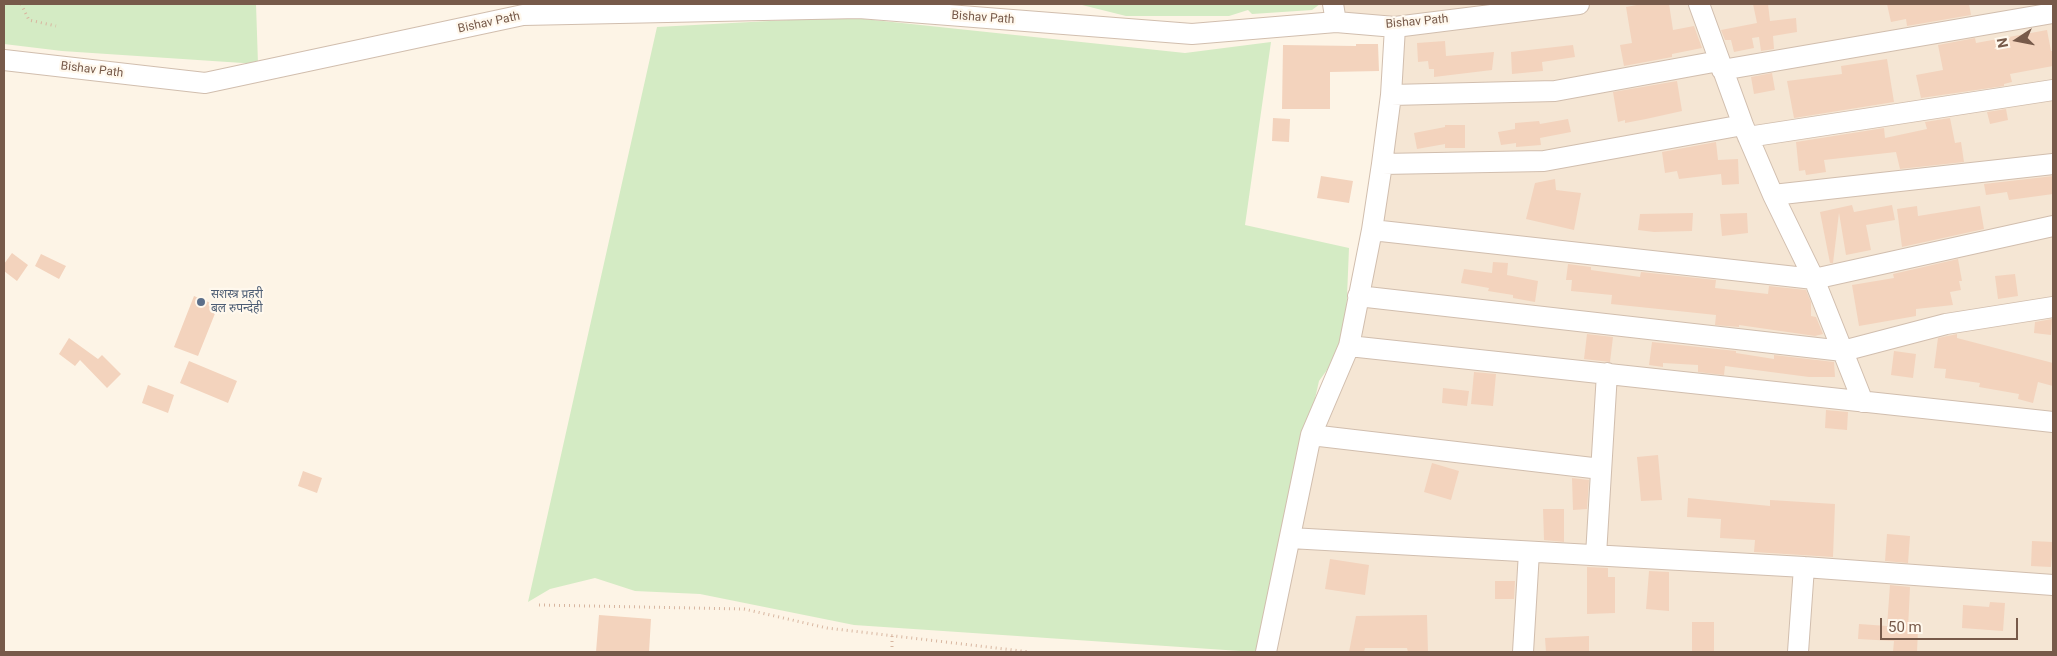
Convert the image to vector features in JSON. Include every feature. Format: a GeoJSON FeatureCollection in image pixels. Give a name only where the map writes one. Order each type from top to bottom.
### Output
{"type":"FeatureCollection","features":[{"type":"Feature","properties":{"kind":"street"},"geometry":{"type":"LineString","coordinates":[[523,15],[548,4]]}},
{"type":"Feature","properties":{"kind":"street","name":"Bishav Path"},"geometry":{"type":"LineString","coordinates":[[4,60],[205,84],[523,15],[859,8],[1192,34],[1335,13],[1395,27],[1579,4]]}},
{"type":"Feature","properties":{"kind":"street"},"geometry":{"type":"LineString","coordinates":[[1699,4],[1746,131],[1814,279],[1863,402]]}},
{"type":"Feature","properties":{"kind":"street"},"geometry":{"type":"LineString","coordinates":[[1391,95],[1555,91],[2053,13]]}},
{"type":"Feature","properties":{"kind":"street"},"geometry":{"type":"LineString","coordinates":[[1266,652],[1311,435],[1350,346],[1372,230],[1382,164],[1391,95],[1395,27]]}},
{"type":"Feature","properties":{"kind":"street"},"geometry":{"type":"LineString","coordinates":[[1382,164],[1544,161],[1746,131],[2053,90]]}},
{"type":"Feature","properties":{"kind":"street"},"geometry":{"type":"LineString","coordinates":[[1774,195],[2053,164]]}},
{"type":"Feature","properties":{"kind":"street"},"geometry":{"type":"LineString","coordinates":[[1372,230],[1814,279],[2053,226]]}},
{"type":"Feature","properties":{"kind":"street"},"geometry":{"type":"LineString","coordinates":[[1358,296],[1842,352],[1946,324],[2053,307]]}},
{"type":"Feature","properties":{"kind":"street"},"geometry":{"type":"LineString","coordinates":[[1350,346],[2053,422]]}},
{"type":"Feature","properties":{"kind":"street"},"geometry":{"type":"LineString","coordinates":[[1596,556],[1607,373]]}},
{"type":"Feature","properties":{"kind":"street"},"geometry":{"type":"LineString","coordinates":[[1311,435],[1601,468]]}},
{"type":"Feature","properties":{"kind":"street"},"geometry":{"type":"LineString","coordinates":[[1290,538],[1804,567],[2053,586]]}},
{"type":"Feature","properties":{"kind":"street"},"geometry":{"type":"LineString","coordinates":[[1523,652],[1528,552]]}},
{"type":"Feature","properties":{"kind":"street"},"geometry":{"type":"LineString","coordinates":[[1798,652],[1804,567]]}},
{"type":"Feature","properties":{"kind":"path"},"geometry":{"type":"LineString","coordinates":[[20,4],[29,20],[56,26]]}},
{"type":"Feature","properties":{"kind":"path"},"geometry":{"type":"LineString","coordinates":[[539,605],[744,609],[827,628],[1030,652]]}},
{"type":"Feature","properties":{"kind":"path"},"geometry":{"type":"LineString","coordinates":[[892,636],[892,652]]}},
{"type":"Feature","properties":{"kind":"shaded area"},"geometry":{"type":"Polygon","coordinates":[[[1333,4],[2053,4],[2053,652],[1266,652],[1311,435],[1349,346],[1395,27],[1336,22],[1333,4]]]}},
{"type":"Feature","properties":{"kind":"green space"},"geometry":{"type":"Polygon","coordinates":[[[4,4],[256,4],[258,64],[62,51],[4,44],[4,4]]]}},
{"type":"Feature","properties":{"kind":"green space"},"geometry":{"type":"Polygon","coordinates":[[[1078,4],[1320,4],[1312,10],[1252,14],[1248,10],[1229,16],[1126,16],[1078,4]]]}},
{"type":"Feature","properties":{"kind":"green space"},"geometry":{"type":"Polygon","coordinates":[[[845,17],[1185,53],[1271,42],[1245,225],[1349,248],[1345,345],[1319,381],[1266,615],[1255,652],[854,625],[700,594],[635,591],[595,578],[550,589],[528,602],[657,27],[845,17]]]}},
{"type":"Feature","properties":{"kind":"building"},"geometry":{"type":"Polygon","coordinates":[[[1642,4],[1669,4],[1673,30],[1694,26],[1702,48],[1672,54],[1672,57],[1624,66],[1620,45],[1632,43],[1626,7],[1642,4]]]}},
{"type":"Feature","properties":{"kind":"building"},"geometry":{"type":"Polygon","coordinates":[[[1753,4],[1768,4],[1770,21],[1796,18],[1797,32],[1773,36],[1774,49],[1761,51],[1759,37],[1752,38],[1754,48],[1734,52],[1731,40],[1725,40],[1721,30],[1757,23],[1753,4]]]}},
{"type":"Feature","properties":{"kind":"building"},"geometry":{"type":"Polygon","coordinates":[[[1887,4],[1969,4],[1971,15],[1907,26],[1906,19],[1891,22],[1887,4]]]}},
{"type":"Feature","properties":{"kind":"building"},"geometry":{"type":"Polygon","coordinates":[[[2047,30],[2051,51],[2053,51],[2053,66],[2010,74],[2012,82],[2004,84],[2004,86],[1921,98],[1916,75],[1943,70],[1938,45],[1975,38],[1976,43],[2047,30]]]}},
{"type":"Feature","properties":{"kind":"building"},"geometry":{"type":"Polygon","coordinates":[[[1445,41],[1446,56],[1494,52],[1492,70],[1434,77],[1434,69],[1429,69],[1428,61],[1418,62],[1417,43],[1445,41]]]}},
{"type":"Feature","properties":{"kind":"building"},"geometry":{"type":"Polygon","coordinates":[[[1356,44],[1378,44],[1379,71],[1330,72],[1330,109],[1282,109],[1283,45],[1356,46],[1356,44]]]}},
{"type":"Feature","properties":{"kind":"building"},"geometry":{"type":"Polygon","coordinates":[[[1573,45],[1575,57],[1542,62],[1543,71],[1512,74],[1511,52],[1573,45]]]}},
{"type":"Feature","properties":{"kind":"building"},"geometry":{"type":"Polygon","coordinates":[[[1887,59],[1894,102],[1794,118],[1787,81],[1842,74],[1841,66],[1887,59]]]}},
{"type":"Feature","properties":{"kind":"building"},"geometry":{"type":"Polygon","coordinates":[[[1772,73],[1775,90],[1754,94],[1751,77],[1772,73]]]}},
{"type":"Feature","properties":{"kind":"building"},"geometry":{"type":"Polygon","coordinates":[[[1677,81],[1682,111],[1625,123],[1625,120],[1618,122],[1613,92],[1677,81]]]}},
{"type":"Feature","properties":{"kind":"building"},"geometry":{"type":"Polygon","coordinates":[[[2006,109],[2008,120],[1990,124],[1987,112],[2006,109]]]}},
{"type":"Feature","properties":{"kind":"building"},"geometry":{"type":"Polygon","coordinates":[[[1273,118],[1290,119],[1289,142],[1272,141],[1273,118]]]}},
{"type":"Feature","properties":{"kind":"building"},"geometry":{"type":"Polygon","coordinates":[[[1950,118],[1955,143],[1961,142],[1964,162],[1900,169],[1896,152],[1824,160],[1826,172],[1806,175],[1805,170],[1799,171],[1796,142],[1884,128],[1885,138],[1927,129],[1925,122],[1950,118]]]}},
{"type":"Feature","properties":{"kind":"building"},"geometry":{"type":"Polygon","coordinates":[[[1568,119],[1571,132],[1540,138],[1541,145],[1516,147],[1516,143],[1501,145],[1498,132],[1515,129],[1515,123],[1539,121],[1540,124],[1568,119]]]}},
{"type":"Feature","properties":{"kind":"building"},"geometry":{"type":"Polygon","coordinates":[[[1445,125],[1465,125],[1465,148],[1445,148],[1445,144],[1417,149],[1414,133],[1445,127],[1445,125]]]}},
{"type":"Feature","properties":{"kind":"building"},"geometry":{"type":"Polygon","coordinates":[[[1716,142],[1718,160],[1738,159],[1739,184],[1722,185],[1721,174],[1679,179],[1677,171],[1665,173],[1662,152],[1716,142]]]}},
{"type":"Feature","properties":{"kind":"building"},"geometry":{"type":"Polygon","coordinates":[[[1321,176],[1353,181],[1349,203],[1317,198],[1321,176]]]}},
{"type":"Feature","properties":{"kind":"building"},"geometry":{"type":"Polygon","coordinates":[[[2053,176],[2053,194],[2009,200],[2007,192],[1986,195],[1984,184],[2053,176]]]}},
{"type":"Feature","properties":{"kind":"building"},"geometry":{"type":"Polygon","coordinates":[[[1555,179],[1556,190],[1581,193],[1574,230],[1526,219],[1535,183],[1555,179]]]}},
{"type":"Feature","properties":{"kind":"building"},"geometry":{"type":"Polygon","coordinates":[[[1852,205],[1854,212],[1892,205],[1895,220],[1866,225],[1871,250],[1846,255],[1839,213],[1833,263],[1830,263],[1820,212],[1852,205]]]}},
{"type":"Feature","properties":{"kind":"building"},"geometry":{"type":"Polygon","coordinates":[[[1917,206],[1918,216],[1980,206],[1984,229],[1902,247],[1897,209],[1917,206]]]}},
{"type":"Feature","properties":{"kind":"building"},"geometry":{"type":"Polygon","coordinates":[[[1693,213],[1692,231],[1654,232],[1638,230],[1640,214],[1693,213]]]}},
{"type":"Feature","properties":{"kind":"building"},"geometry":{"type":"Polygon","coordinates":[[[1747,213],[1748,233],[1722,236],[1720,214],[1747,213]]]}},
{"type":"Feature","properties":{"kind":"building"},"geometry":{"type":"Polygon","coordinates":[[[12,253],[28,265],[17,281],[4,271],[4,264],[12,253]]]}},
{"type":"Feature","properties":{"kind":"building"},"geometry":{"type":"Polygon","coordinates":[[[41,254],[66,266],[59,279],[35,266],[41,254]]]}},
{"type":"Feature","properties":{"kind":"building"},"geometry":{"type":"Polygon","coordinates":[[[1958,259],[1962,281],[1959,281],[1961,290],[1950,292],[1953,305],[1916,309],[1916,316],[1859,326],[1852,285],[1894,278],[1893,274],[1958,259]]]}},
{"type":"Feature","properties":{"kind":"building"},"geometry":{"type":"Polygon","coordinates":[[[1493,262],[1508,263],[1507,275],[1538,281],[1535,302],[1513,298],[1513,295],[1488,291],[1489,288],[1461,283],[1464,269],[1492,273],[1493,262]]]}},
{"type":"Feature","properties":{"kind":"building"},"geometry":{"type":"Polygon","coordinates":[[[1568,264],[1591,267],[1591,270],[1640,277],[1641,272],[1716,280],[1715,288],[1768,294],[1769,286],[1806,290],[1811,302],[1811,316],[1816,317],[1823,334],[1815,336],[1739,325],[1739,327],[1715,325],[1716,315],[1611,304],[1612,295],[1571,291],[1572,280],[1566,280],[1568,264]]]}},
{"type":"Feature","properties":{"kind":"building"},"geometry":{"type":"Polygon","coordinates":[[[2015,274],[2018,296],[1998,299],[1995,276],[2015,274]]]}},
{"type":"Feature","properties":{"kind":"building"},"geometry":{"type":"Polygon","coordinates":[[[194,296],[218,306],[198,356],[174,347],[194,296]]]}},
{"type":"Feature","properties":{"kind":"building"},"geometry":{"type":"Polygon","coordinates":[[[2052,319],[2051,335],[2034,333],[2035,322],[2052,319]]]}},
{"type":"Feature","properties":{"kind":"building"},"geometry":{"type":"Polygon","coordinates":[[[1587,334],[1613,337],[1610,362],[1584,359],[1587,334]]]}},
{"type":"Feature","properties":{"kind":"building"},"geometry":{"type":"Polygon","coordinates":[[[1957,334],[1957,338],[2053,363],[2053,386],[2038,382],[2033,403],[2018,399],[2019,394],[1979,387],[1980,383],[1945,378],[1946,369],[1934,368],[1938,338],[1957,334]]]}},
{"type":"Feature","properties":{"kind":"building"},"geometry":{"type":"Polygon","coordinates":[[[69,338],[98,359],[102,355],[121,374],[107,388],[80,360],[75,366],[59,354],[69,338]]]}},
{"type":"Feature","properties":{"kind":"building"},"geometry":{"type":"Polygon","coordinates":[[[1652,342],[1736,351],[1736,353],[1774,359],[1774,355],[1834,362],[1835,377],[1809,377],[1725,366],[1724,375],[1698,372],[1698,365],[1663,363],[1663,367],[1649,365],[1652,342]]]}},
{"type":"Feature","properties":{"kind":"building"},"geometry":{"type":"Polygon","coordinates":[[[1894,351],[1916,354],[1913,378],[1891,375],[1894,351]]]}},
{"type":"Feature","properties":{"kind":"building"},"geometry":{"type":"Polygon","coordinates":[[[189,361],[237,381],[228,403],[180,383],[189,361]]]}},
{"type":"Feature","properties":{"kind":"building"},"geometry":{"type":"Polygon","coordinates":[[[1474,372],[1496,374],[1493,406],[1471,404],[1474,372]]]}},
{"type":"Feature","properties":{"kind":"building"},"geometry":{"type":"Polygon","coordinates":[[[148,385],[174,395],[168,413],[142,403],[148,385]]]}},
{"type":"Feature","properties":{"kind":"building"},"geometry":{"type":"Polygon","coordinates":[[[1443,388],[1469,391],[1467,406],[1442,403],[1443,388]]]}},
{"type":"Feature","properties":{"kind":"building"},"geometry":{"type":"Polygon","coordinates":[[[1826,410],[1848,412],[1847,430],[1825,428],[1826,410]]]}},
{"type":"Feature","properties":{"kind":"building"},"geometry":{"type":"Polygon","coordinates":[[[1658,455],[1662,500],[1641,501],[1637,457],[1658,455]]]}},
{"type":"Feature","properties":{"kind":"building"},"geometry":{"type":"Polygon","coordinates":[[[1432,463],[1459,471],[1451,500],[1424,492],[1432,463]]]}},
{"type":"Feature","properties":{"kind":"building"},"geometry":{"type":"Polygon","coordinates":[[[303,471],[322,478],[317,493],[298,486],[303,471]]]}},
{"type":"Feature","properties":{"kind":"building"},"geometry":{"type":"Polygon","coordinates":[[[1572,478],[1589,480],[1587,509],[1573,510],[1572,478]]]}},
{"type":"Feature","properties":{"kind":"building"},"geometry":{"type":"Polygon","coordinates":[[[1688,498],[1770,506],[1770,500],[1835,504],[1833,557],[1754,552],[1755,540],[1720,538],[1721,519],[1687,517],[1688,498]]]}},
{"type":"Feature","properties":{"kind":"building"},"geometry":{"type":"Polygon","coordinates":[[[1543,509],[1564,509],[1564,542],[1544,540],[1543,509]]]}},
{"type":"Feature","properties":{"kind":"building"},"geometry":{"type":"Polygon","coordinates":[[[1887,534],[1910,536],[1908,563],[1885,561],[1887,534]]]}},
{"type":"Feature","properties":{"kind":"building"},"geometry":{"type":"Polygon","coordinates":[[[2032,541],[2053,542],[2051,567],[2031,566],[2032,541]]]}},
{"type":"Feature","properties":{"kind":"building"},"geometry":{"type":"Polygon","coordinates":[[[1330,559],[1369,565],[1365,595],[1325,589],[1330,559]]]}},
{"type":"Feature","properties":{"kind":"building"},"geometry":{"type":"Polygon","coordinates":[[[1587,567],[1608,568],[1608,577],[1615,577],[1615,613],[1587,614],[1587,567]]]}},
{"type":"Feature","properties":{"kind":"building"},"geometry":{"type":"Polygon","coordinates":[[[1649,571],[1669,572],[1669,611],[1646,609],[1649,571]]]}},
{"type":"Feature","properties":{"kind":"building"},"geometry":{"type":"Polygon","coordinates":[[[1495,581],[1515,581],[1514,599],[1495,599],[1495,581]]]}},
{"type":"Feature","properties":{"kind":"building"},"geometry":{"type":"Polygon","coordinates":[[[1890,585],[1910,587],[1908,629],[1918,630],[1917,652],[1893,652],[1894,641],[1858,639],[1859,624],[1887,626],[1890,585]]]}},
{"type":"Feature","properties":{"kind":"building"},"geometry":{"type":"Polygon","coordinates":[[[1990,602],[2005,603],[2003,631],[1962,628],[1963,605],[1989,607],[1990,602]]]}},
{"type":"Feature","properties":{"kind":"building"},"geometry":{"type":"Polygon","coordinates":[[[599,615],[651,619],[649,652],[596,652],[599,615]]]}},
{"type":"Feature","properties":{"kind":"building"},"geometry":{"type":"Polygon","coordinates":[[[1427,615],[1428,652],[1408,652],[1407,648],[1365,648],[1364,652],[1349,652],[1356,616],[1427,615]]]}},
{"type":"Feature","properties":{"kind":"building"},"geometry":{"type":"Polygon","coordinates":[[[1692,622],[1714,622],[1714,652],[1692,652],[1692,622]]]}},
{"type":"Feature","properties":{"kind":"building"},"geometry":{"type":"Polygon","coordinates":[[[1589,636],[1589,652],[1546,652],[1545,638],[1589,636]]]}},
{"type":"Feature","properties":{"kind":"place","name":"सशस्त्र प्रहरी बल रुपन्देही"},"geometry":{"type":"Point","coordinates":[201,302]}}]}
